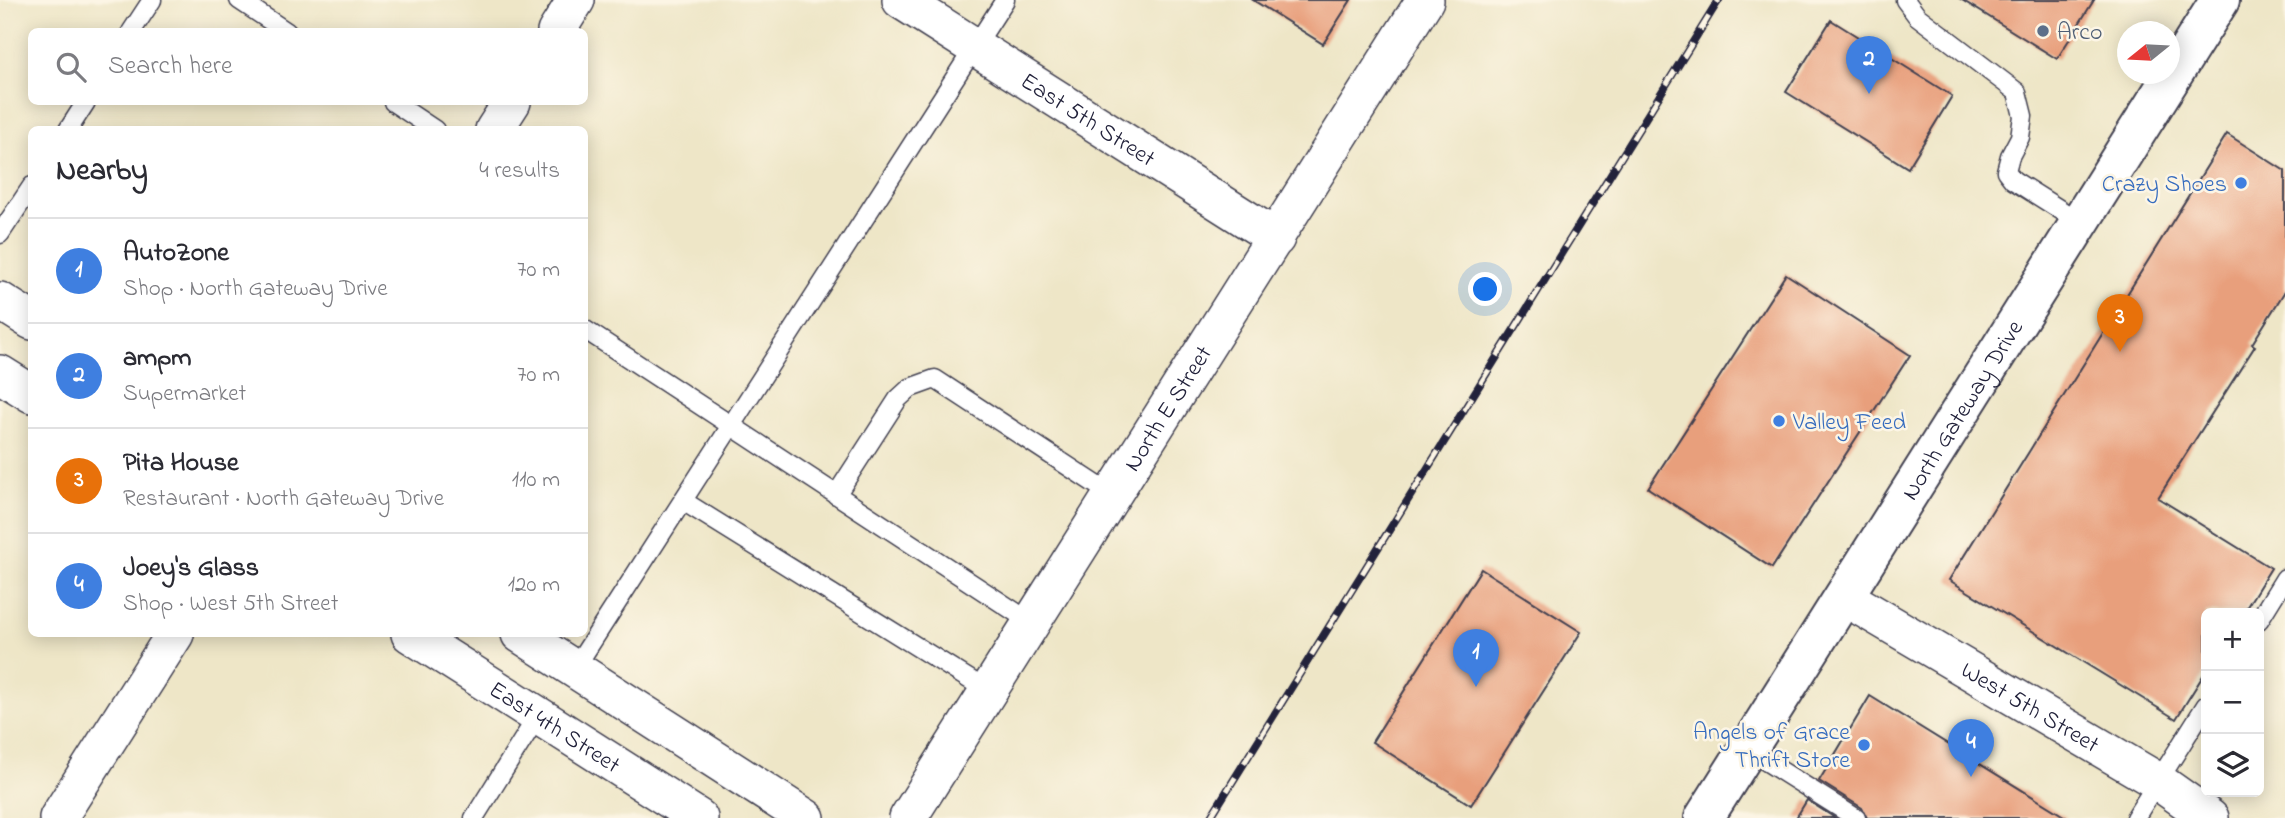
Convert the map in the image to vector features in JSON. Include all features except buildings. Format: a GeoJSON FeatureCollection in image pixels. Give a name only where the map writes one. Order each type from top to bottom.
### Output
{"type":"FeatureCollection","features":[{"type":"Feature","properties":{"kind":"main road","name":"North Gateway Drive"},"geometry":{"type":"LineString","coordinates":[[1704,818],[1846,598],[2078,221],[2220,0]]}},
{"type":"Feature","properties":{"kind":"street"},"geometry":{"type":"LineString","coordinates":[[558,28],[576,0]]}},
{"type":"Feature","properties":{"kind":"street","name":"East 5th Street"},"geometry":{"type":"LineString","coordinates":[[901,0],[1276,238]]}},
{"type":"Feature","properties":{"kind":"street","name":"North E Street"},"geometry":{"type":"LineString","coordinates":[[908,818],[1425,0]]}},
{"type":"Feature","properties":{"kind":"street"},"geometry":{"type":"LineString","coordinates":[[497,126],[510,105]]}},
{"type":"Feature","properties":{"kind":"street"},"geometry":{"type":"LineString","coordinates":[[0,301],[28,318]]}},
{"type":"Feature","properties":{"kind":"street"},"geometry":{"type":"LineString","coordinates":[[0,374],[28,392]]}},
{"type":"Feature","properties":{"kind":"street","name":"West 5th Street"},"geometry":{"type":"LineString","coordinates":[[1846,598],[2159,782],[2210,818]]}},
{"type":"Feature","properties":{"kind":"street"},"geometry":{"type":"LineString","coordinates":[[58,818],[173,637]]}},
{"type":"Feature","properties":{"kind":"street","name":"East 4th Street"},"geometry":{"type":"LineString","coordinates":[[415,637],[699,818]]}},
{"type":"Feature","properties":{"kind":"street"},"geometry":{"type":"LineString","coordinates":[[525,637],[806,818]]}},
{"type":"Feature","properties":{"kind":"lane"},"geometry":{"type":"LineString","coordinates":[[134,28],[152,0]]}},
{"type":"Feature","properties":{"kind":"lane"},"geometry":{"type":"LineString","coordinates":[[239,0],[281,28]]}},
{"type":"Feature","properties":{"kind":"lane"},"geometry":{"type":"LineString","coordinates":[[575,668],[1005,0]]}},
{"type":"Feature","properties":{"kind":"lane"},"geometry":{"type":"LineString","coordinates":[[1905,0],[1917,16],[2017,92],[2023,116],[2020,137],[2010,156],[2006,172],[2013,180],[2078,221]]}},
{"type":"Feature","properties":{"kind":"lane"},"geometry":{"type":"LineString","coordinates":[[71,126],[84,105]]}},
{"type":"Feature","properties":{"kind":"lane"},"geometry":{"type":"LineString","coordinates":[[398,105],[429,126]]}},
{"type":"Feature","properties":{"kind":"lane"},"geometry":{"type":"LineString","coordinates":[[0,234],[28,192]]}},
{"type":"Feature","properties":{"kind":"lane"},"geometry":{"type":"LineString","coordinates":[[588,332],[1031,623]]}},
{"type":"Feature","properties":{"kind":"lane"},"geometry":{"type":"LineString","coordinates":[[836,495],[898,399],[910,388],[935,379],[1112,495]]}},
{"type":"Feature","properties":{"kind":"lane"},"geometry":{"type":"LineString","coordinates":[[683,501],[988,691]]}},
{"type":"Feature","properties":{"kind":"lane"},"geometry":{"type":"LineString","coordinates":[[2264,612],[2285,578]]}},
{"type":"Feature","properties":{"kind":"lane"},"geometry":{"type":"LineString","coordinates":[[2135,818],[2201,713]]}},
{"type":"Feature","properties":{"kind":"lane"},"geometry":{"type":"LineString","coordinates":[[474,818],[537,717]]}},
{"type":"Feature","properties":{"kind":"lane"},"geometry":{"type":"LineString","coordinates":[[1748,750],[1856,818]]}},
{"type":"Feature","properties":{"kind":"railway"},"geometry":{"type":"LineString","coordinates":[[1210,818],[1719,0]]}},
{"type":"Feature","properties":{"kind":"place","name":"Arco"},"geometry":{"type":"Point","coordinates":[2043,31]}},
{"type":"Feature","properties":{"kind":"place","name":"ampm"},"geometry":{"type":"Point","coordinates":[1869,94]}},
{"type":"Feature","properties":{"kind":"place","name":"Crazy Shoes"},"geometry":{"type":"Point","coordinates":[2241,183]}},
{"type":"Feature","properties":{"kind":"place","name":"Pita House"},"geometry":{"type":"Point","coordinates":[2120,352]}},
{"type":"Feature","properties":{"kind":"place","name":"Valley Feed"},"geometry":{"type":"Point","coordinates":[1779,421]}},
{"type":"Feature","properties":{"kind":"place","name":"AutoZone"},"geometry":{"type":"Point","coordinates":[1476,687]}},
{"type":"Feature","properties":{"kind":"place","name":"Angels of Grace Thrift Store"},"geometry":{"type":"Point","coordinates":[1864,745]}},
{"type":"Feature","properties":{"kind":"place","name":"Joey's Glass"},"geometry":{"type":"Point","coordinates":[1971,777]}}]}
